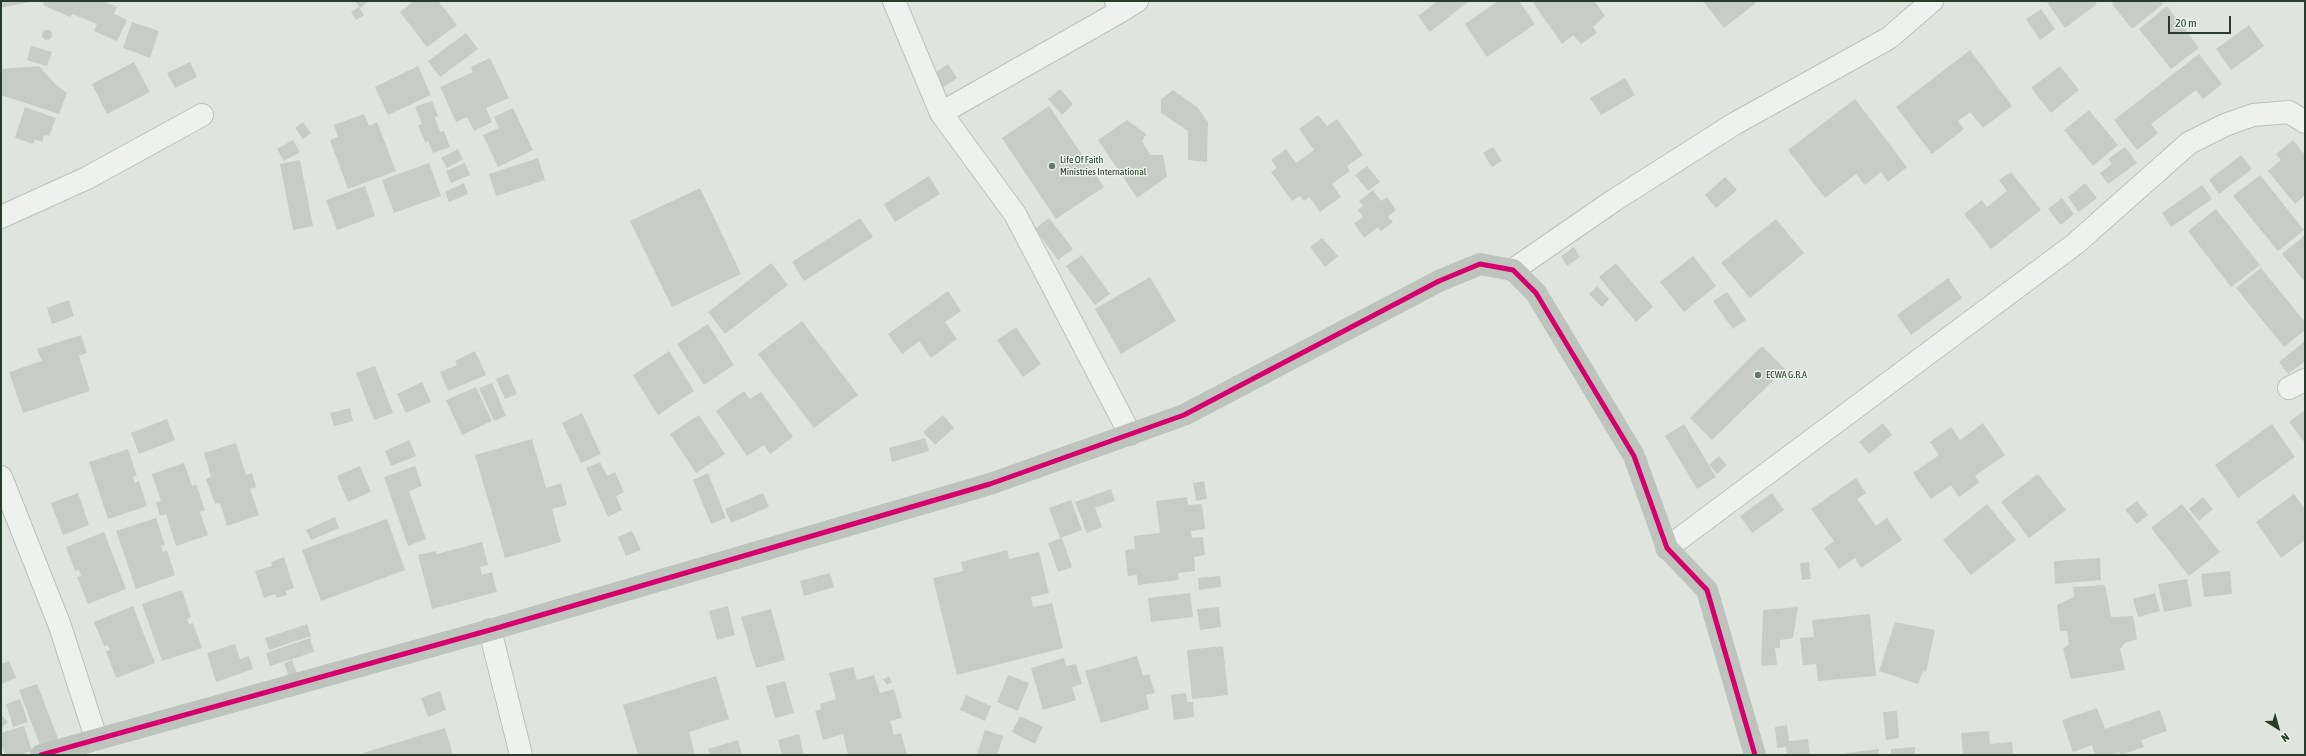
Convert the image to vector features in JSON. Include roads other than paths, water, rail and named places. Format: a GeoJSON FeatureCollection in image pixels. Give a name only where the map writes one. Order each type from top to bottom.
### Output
{"type":"FeatureCollection","features":[{"type":"Feature","properties":{"kind":"street"},"geometry":{"type":"LineString","coordinates":[[894,1],[941,113],[1015,214],[1130,434]]}},
{"type":"Feature","properties":{"kind":"street"},"geometry":{"type":"LineString","coordinates":[[1513,270],[1613,201],[1734,124],[1889,38],[1932,1]]}},
{"type":"Feature","properties":{"kind":"street"},"geometry":{"type":"LineString","coordinates":[[941,113],[1125,4]]}},
{"type":"Feature","properties":{"kind":"street"},"geometry":{"type":"LineString","coordinates":[[1668,548],[2075,244],[2189,143],[2225,125],[2253,115],[2289,112],[2305,122]]}},
{"type":"Feature","properties":{"kind":"street"},"geometry":{"type":"LineString","coordinates":[[1,217],[87,178],[202,114]]}},
{"type":"Feature","properties":{"kind":"street"},"geometry":{"type":"LineString","coordinates":[[41,755],[96,738],[490,630],[983,486],[1184,415],[1439,281],[1480,264],[1513,270],[1536,293],[1634,456],[1668,548],[1707,590],[1756,755]]}},
{"type":"Feature","properties":{"kind":"street"},"geometry":{"type":"LineString","coordinates":[[1,476],[60,626],[96,738]]}},
{"type":"Feature","properties":{"kind":"street"},"geometry":{"type":"LineString","coordinates":[[490,630],[521,755]]}},
{"type":"Feature","properties":{"kind":"place","name":"Life Of Faith Ministries International"},"geometry":{"type":"Point","coordinates":[1052,166]}},
{"type":"Feature","properties":{"kind":"place","name":"ECWA G.R.A"},"geometry":{"type":"Point","coordinates":[1758,375]}}]}
